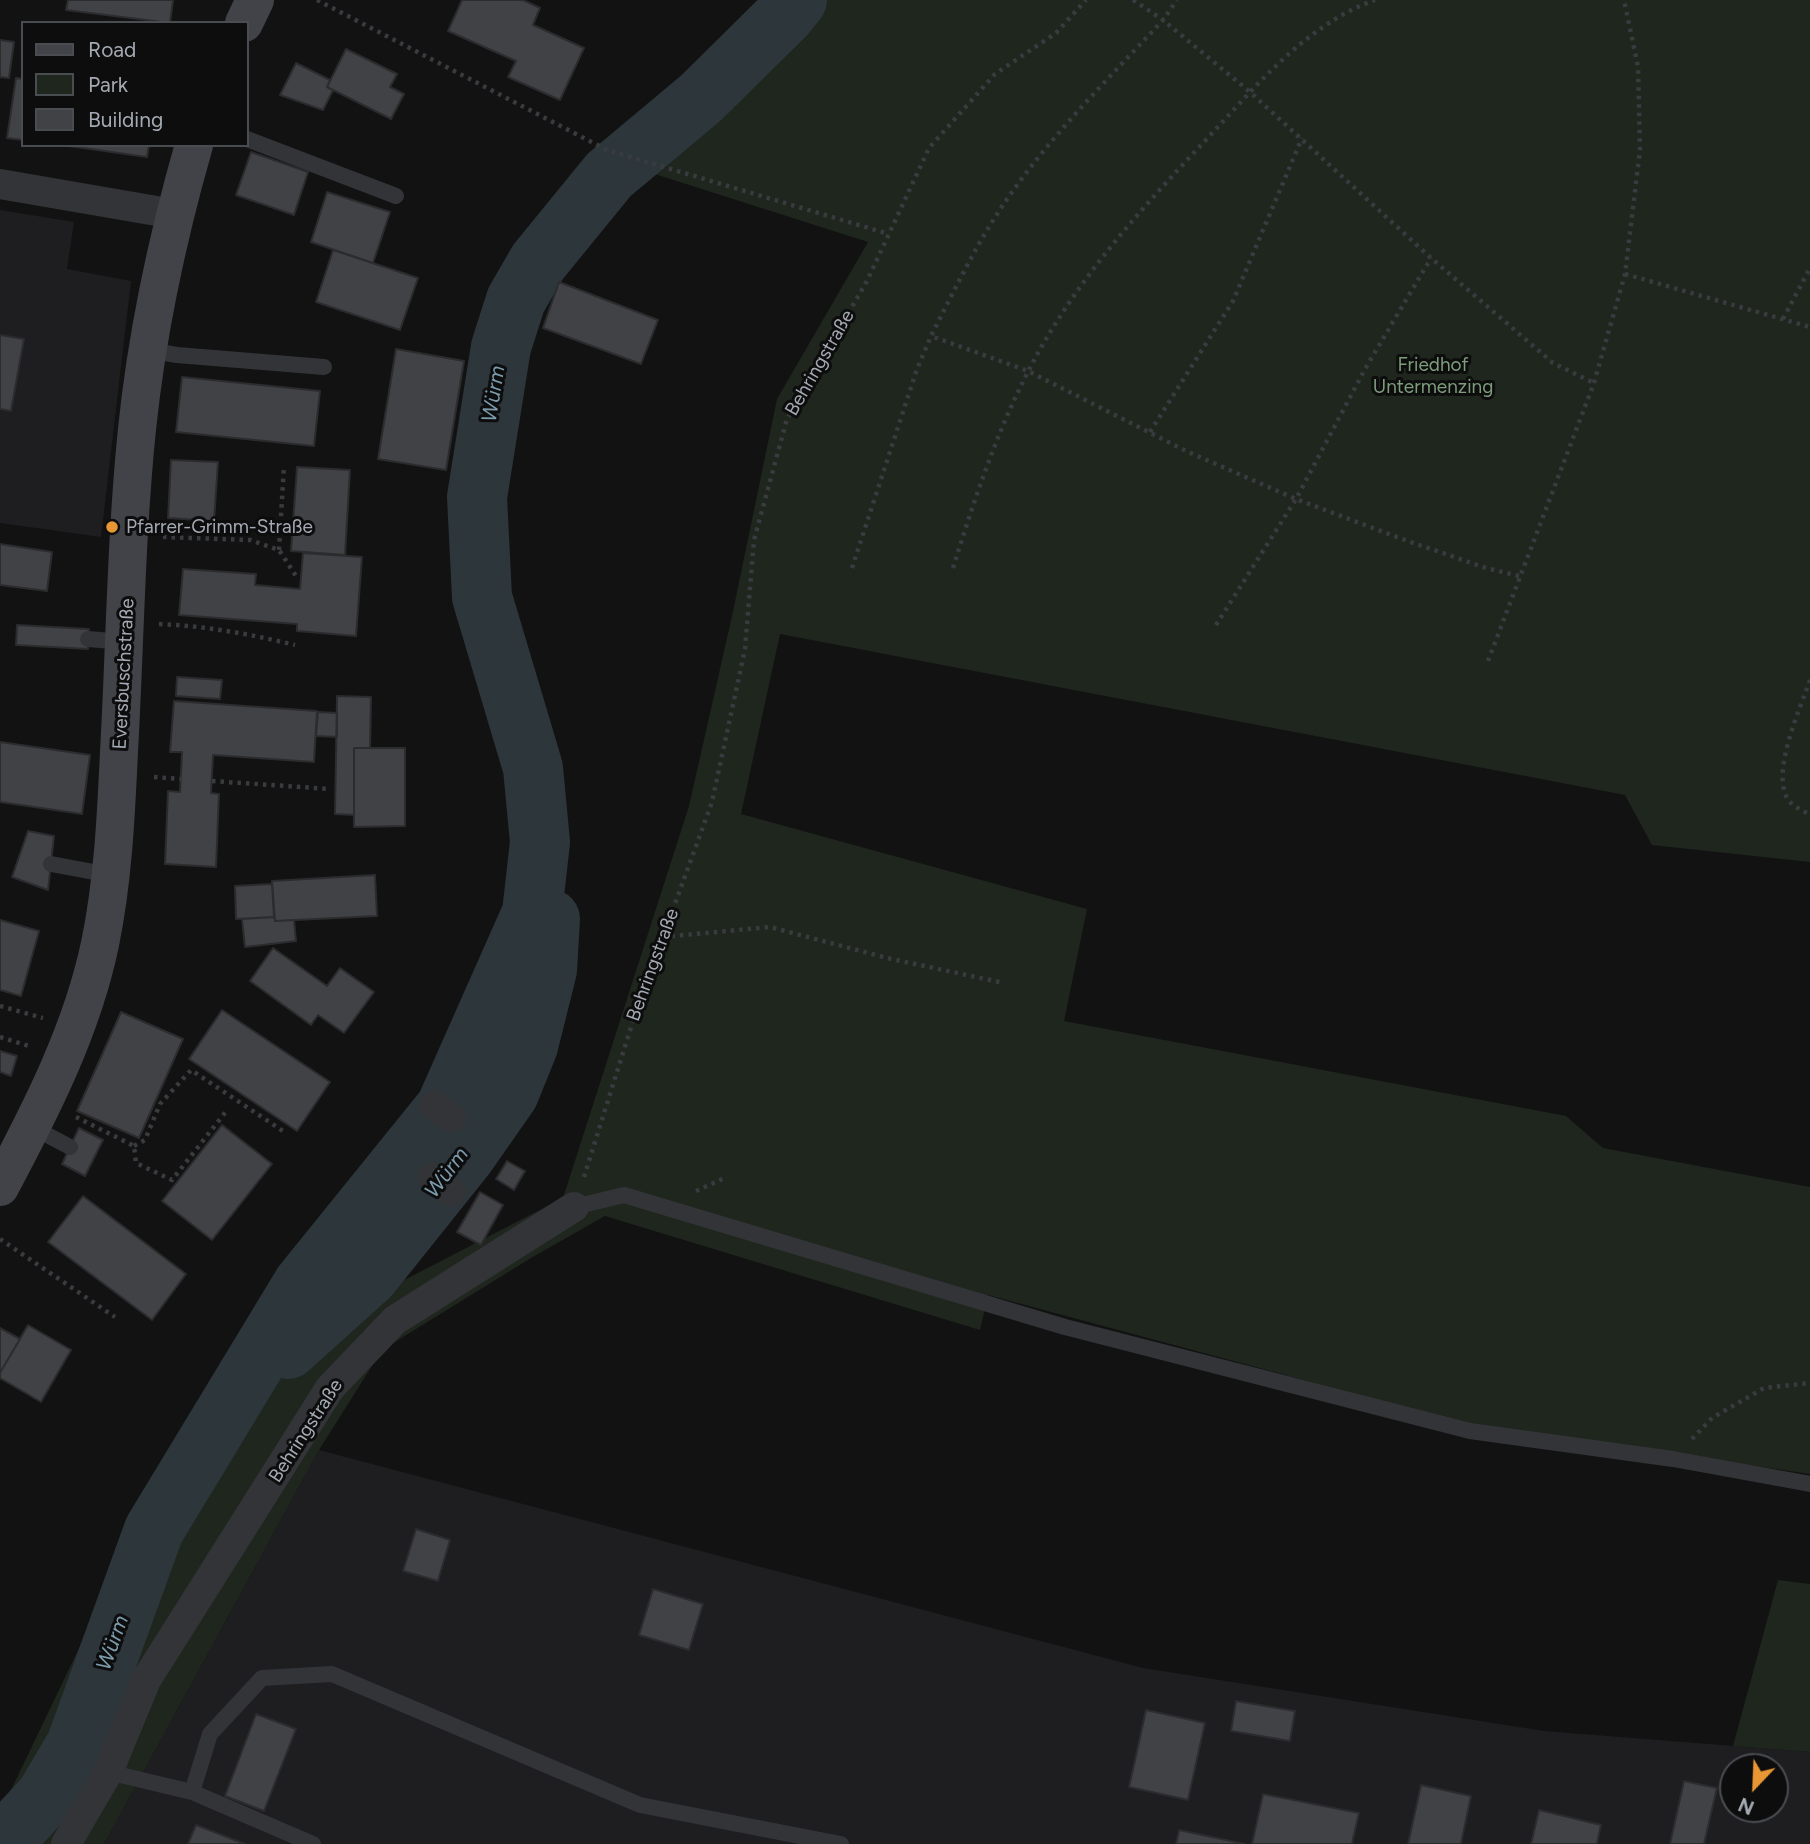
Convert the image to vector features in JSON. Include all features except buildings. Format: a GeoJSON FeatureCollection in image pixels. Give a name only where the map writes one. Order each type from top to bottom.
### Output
{"type":"FeatureCollection","features":[{"type":"Feature","properties":{"kind":"main road"},"geometry":{"type":"LineString","coordinates":[[245,21],[255,0]]}},
{"type":"Feature","properties":{"kind":"main road","name":"Eversbuschstraße"},"geometry":{"type":"LineString","coordinates":[[0,1187],[38,1114],[86,997],[100,945],[111,875],[137,430],[148,350],[174,214],[193,147]]}},
{"type":"Feature","properties":{"kind":"street"},"geometry":{"type":"LineString","coordinates":[[0,184],[174,214]]}},
{"type":"Feature","properties":{"kind":"street","name":"Behringstraße"},"geometry":{"type":"LineString","coordinates":[[66,1844],[108,1772],[146,1680],[330,1388],[395,1320],[574,1208]]}},
{"type":"Feature","properties":{"kind":"lane"},"geometry":{"type":"LineString","coordinates":[[248,139],[396,196]]}},
{"type":"Feature","properties":{"kind":"lane"},"geometry":{"type":"LineString","coordinates":[[148,350],[177,355],[324,367]]}},
{"type":"Feature","properties":{"kind":"lane"},"geometry":{"type":"LineString","coordinates":[[88,639],[126,632]]}},
{"type":"Feature","properties":{"kind":"lane"},"geometry":{"type":"LineString","coordinates":[[51,864],[111,875]]}},
{"type":"Feature","properties":{"kind":"lane"},"geometry":{"type":"LineString","coordinates":[[38,1114],[70,1147]]}},
{"type":"Feature","properties":{"kind":"lane"},"geometry":{"type":"LineString","coordinates":[[574,1208],[624,1195],[1065,1327],[1470,1431],[1673,1459],[1810,1484]]}},
{"type":"Feature","properties":{"kind":"lane"},"geometry":{"type":"LineString","coordinates":[[192,1792],[210,1734],[262,1678],[332,1674],[640,1805],[841,1844]]}},
{"type":"Feature","properties":{"kind":"lane"},"geometry":{"type":"LineString","coordinates":[[108,1772],[192,1792],[313,1844]]}},
{"type":"Feature","properties":{"kind":"path"},"geometry":{"type":"LineString","coordinates":[[317,0],[607,150],[889,234]]}},
{"type":"Feature","properties":{"kind":"path","name":"Behringstraße"},"geometry":{"type":"LineString","coordinates":[[574,1208],[637,1008],[712,802],[745,649],[754,540],[787,419],[867,281],[929,148],[995,74],[1056,33],[1086,0]]}},
{"type":"Feature","properties":{"kind":"path"},"geometry":{"type":"LineString","coordinates":[[1133,0],[1163,20],[1250,92],[1432,258],[1553,363],[1594,383]]}},
{"type":"Feature","properties":{"kind":"path"},"geometry":{"type":"LineString","coordinates":[[852,568],[917,369],[983,234],[1015,187],[1054,138],[1163,20],[1177,0]]}},
{"type":"Feature","properties":{"kind":"path"},"geometry":{"type":"LineString","coordinates":[[953,568],[982,475],[1028,371],[1061,315],[1130,222],[1250,92],[1307,39],[1357,6],[1375,0]]}},
{"type":"Feature","properties":{"kind":"path"},"geometry":{"type":"LineString","coordinates":[[1488,661],[1594,383],[1625,274],[1640,149],[1638,67],[1624,0]]}},
{"type":"Feature","properties":{"kind":"path"},"geometry":{"type":"LineString","coordinates":[[1150,432],[1233,301],[1302,138]]}},
{"type":"Feature","properties":{"kind":"path"},"geometry":{"type":"LineString","coordinates":[[1216,625],[1296,499],[1365,369],[1432,258]]}},
{"type":"Feature","properties":{"kind":"path"},"geometry":{"type":"LineString","coordinates":[[1783,319],[1810,268]]}},
{"type":"Feature","properties":{"kind":"path"},"geometry":{"type":"LineString","coordinates":[[1625,274],[1810,327]]}},
{"type":"Feature","properties":{"kind":"path"},"geometry":{"type":"LineString","coordinates":[[931,336],[1028,371],[1186,451],[1296,499],[1402,539],[1486,568],[1519,576]]}},
{"type":"Feature","properties":{"kind":"path"},"geometry":{"type":"LineString","coordinates":[[284,466],[279,550],[296,576]]}},
{"type":"Feature","properties":{"kind":"path"},"geometry":{"type":"LineString","coordinates":[[131,536],[250,540],[279,550]]}},
{"type":"Feature","properties":{"kind":"path"},"geometry":{"type":"LineString","coordinates":[[126,632],[202,626],[243,632],[295,645]]}},
{"type":"Feature","properties":{"kind":"path"},"geometry":{"type":"LineString","coordinates":[[1810,680],[1785,754],[1782,782],[1790,802],[1810,815]]}},
{"type":"Feature","properties":{"kind":"path"},"geometry":{"type":"LineString","coordinates":[[212,781],[330,789]]}},
{"type":"Feature","properties":{"kind":"path"},"geometry":{"type":"LineString","coordinates":[[663,937],[770,927],[887,958],[1004,983]]}},
{"type":"Feature","properties":{"kind":"path"},"geometry":{"type":"LineString","coordinates":[[38,1114],[134,1146],[145,1140],[160,1104],[191,1070],[286,1133]]}},
{"type":"Feature","properties":{"kind":"path"},"geometry":{"type":"LineString","coordinates":[[134,1146],[136,1163],[172,1180],[228,1109]]}},
{"type":"Feature","properties":{"kind":"path"},"geometry":{"type":"LineString","coordinates":[[0,1239],[114,1317]]}},
{"type":"Feature","properties":{"kind":"path"},"geometry":{"type":"LineString","coordinates":[[1673,1459],[1712,1418],[1764,1388],[1810,1383]]}},
{"type":"Feature","properties":{"kind":"shaded area"},"geometry":{"type":"Polygon","coordinates":[[[0,210],[74,222],[67,269],[131,281],[101,537],[0,523],[0,210]]]}},
{"type":"Feature","properties":{"kind":"shaded area"},"geometry":{"type":"Polygon","coordinates":[[[319,1450],[1143,1668],[1544,1731],[1810,1752],[1810,1844],[104,1844],[319,1450]]]}},
{"type":"Feature","properties":{"kind":"shaded area"},"geometry":{"type":"Polygon","coordinates":[[[74,1741],[81,1744],[55,1802],[18,1844],[0,1844],[0,1833],[74,1741]]]}},
{"type":"Feature","properties":{"kind":"green space","name":"Friedhof Untermenzing"},"geometry":{"type":"Polygon","coordinates":[[[788,0],[1810,0],[1810,862],[1652,845],[1625,795],[780,634],[741,814],[1087,909],[1064,1021],[1566,1116],[1603,1148],[1810,1187],[1810,1474],[1464,1423],[988,1295],[980,1330],[605,1216],[531,1258],[382,1350],[319,1450],[104,1844],[0,1844],[0,1813],[137,1527],[295,1285],[350,1308],[563,1198],[689,806],[777,399],[868,242],[617,162],[788,0]]]}},
{"type":"Feature","properties":{"kind":"green space"},"geometry":{"type":"Polygon","coordinates":[[[1778,1580],[1810,1584],[1810,1752],[1733,1746],[1778,1580]]]}},
{"type":"Feature","properties":{"kind":"waterway","name":"Würm"},"geometry":{"type":"LineString","coordinates":[[2,1844],[46,1796],[76,1745],[154,1530],[303,1284],[446,1107],[532,913],[540,842],[533,768],[482,597],[477,497],[501,347],[516,300],[538,262],[609,175],[701,98],[797,0]]}},
{"type":"Feature","properties":{"kind":"waterway","name":"Würm"},"geometry":{"type":"LineString","coordinates":[[288,1349],[369,1276],[465,1156],[509,1093],[528,1046],[547,970],[550,919]]}},
{"type":"Feature","properties":{"kind":"place","name":"Pfarrer-Grimm-Straße"},"geometry":{"type":"Point","coordinates":[112,527]}}]}
